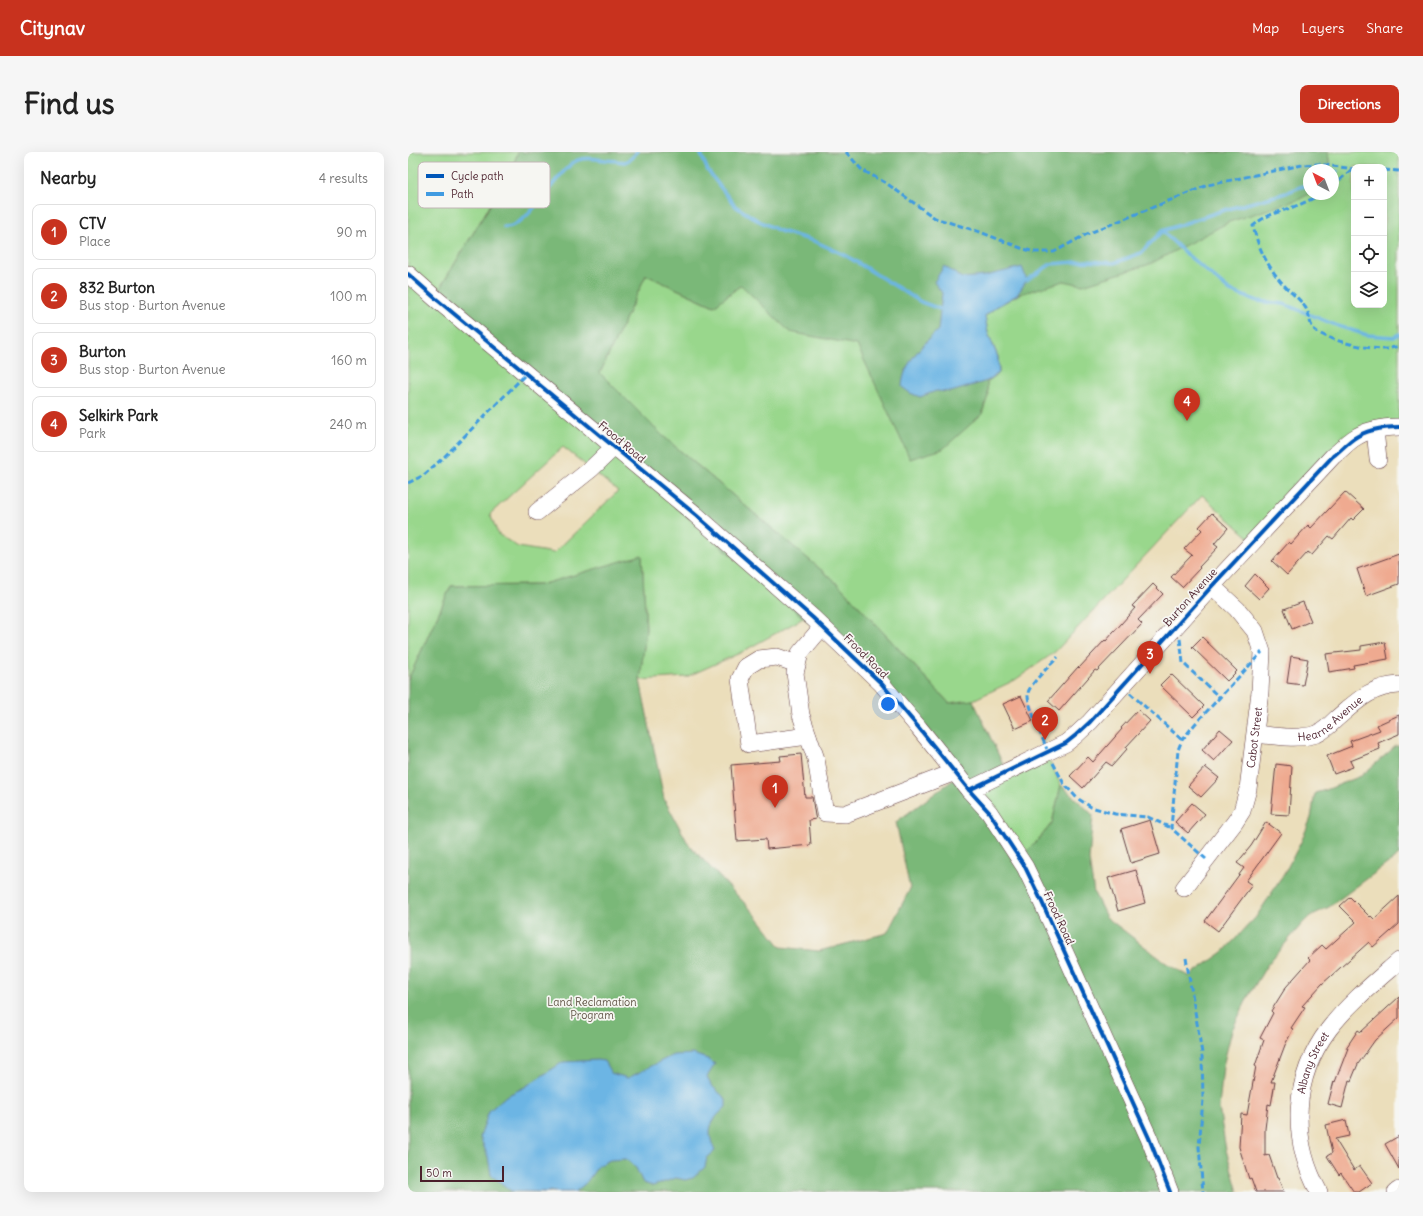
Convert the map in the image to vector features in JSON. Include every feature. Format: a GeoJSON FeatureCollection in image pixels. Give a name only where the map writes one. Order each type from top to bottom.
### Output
{"type":"FeatureCollection","features":[{"type":"Feature","properties":{"kind":"street","name":"Frood Road"},"geometry":{"type":"LineString","coordinates":[[408,274],[758,569],[822,627],[881,684],[989,812],[1025,867],[1111,1052],[1149,1138],[1170,1192]]}},
{"type":"Feature","properties":{"kind":"street","name":"Burton Avenue"},"geometry":{"type":"LineString","coordinates":[[969,790],[1054,749],[1076,736],[1212,586],[1333,456],[1353,439],[1375,430],[1387,427],[1399,427]]}},
{"type":"Feature","properties":{"kind":"street"},"geometry":{"type":"LineString","coordinates":[[1375,430],[1378,459]]}},
{"type":"Feature","properties":{"kind":"street"},"geometry":{"type":"LineString","coordinates":[[537,512],[591,469],[614,447]]}},
{"type":"Feature","properties":{"kind":"street","name":"Cabot Street"},"geometry":{"type":"LineString","coordinates":[[1184,888],[1242,811],[1248,789],[1256,734],[1262,652],[1255,631],[1237,609],[1212,586]]}},
{"type":"Feature","properties":{"kind":"street"},"geometry":{"type":"LineString","coordinates":[[822,627],[800,653],[795,673],[802,715],[816,759],[825,813],[845,814],[954,772]]}},
{"type":"Feature","properties":{"kind":"street"},"geometry":{"type":"LineString","coordinates":[[797,664],[777,657],[759,659],[746,667],[740,679],[748,744],[808,736]]}},
{"type":"Feature","properties":{"kind":"street","name":"Hearne Avenue"},"geometry":{"type":"LineString","coordinates":[[1256,734],[1289,737],[1318,733],[1364,695],[1385,686],[1399,685]]}},
{"type":"Feature","properties":{"kind":"street","name":"Albany Street"},"geometry":{"type":"LineString","coordinates":[[1320,1192],[1307,1166],[1300,1137],[1299,1119],[1303,1080],[1315,1051],[1329,1030],[1360,996],[1399,961]]}},
{"type":"Feature","properties":{"kind":"green space"},"geometry":{"type":"Polygon","coordinates":[[[408,152],[518,152],[514,162],[418,162],[418,208],[488,208],[434,298],[809,615],[740,653],[686,677],[640,680],[646,629],[642,556],[540,585],[451,586],[408,680],[408,152]],[[563,447],[490,514],[498,534],[518,547],[554,553],[618,491],[563,447]]]}},
{"type":"Feature","properties":{"kind":"green space","name":"Land Reclamation Program"},"geometry":{"type":"Polygon","coordinates":[[[518,152],[1328,152],[1329,164],[1303,164],[1303,197],[1300,199],[1229,222],[1150,264],[1083,285],[1064,281],[1017,295],[996,307],[985,316],[988,333],[998,357],[999,373],[987,382],[988,396],[982,414],[943,449],[910,459],[857,345],[790,332],[741,285],[714,306],[646,275],[600,373],[664,437],[839,585],[949,703],[973,700],[1007,773],[968,791],[1015,863],[1039,839],[1052,823],[1061,785],[1093,815],[1089,860],[1094,893],[1106,917],[1166,963],[1189,976],[1223,952],[1256,917],[1284,874],[1301,842],[1311,818],[1315,793],[1361,776],[1396,746],[1399,746],[1399,855],[1329,907],[1310,916],[1301,925],[1267,965],[1248,997],[1232,1030],[1223,1066],[1219,1108],[1226,1150],[1238,1192],[408,1192],[408,680],[451,586],[540,585],[642,555],[646,629],[640,680],[664,799],[689,845],[755,914],[781,947],[819,951],[887,933],[910,889],[896,822],[957,777],[880,684],[434,298],[488,208],[550,208],[550,162],[514,162],[518,152]]]}},
{"type":"Feature","properties":{"kind":"green space"},"geometry":{"type":"Polygon","coordinates":[[[1328,152],[1399,152],[1399,428],[1353,439],[1254,542],[1202,495],[1055,652],[1015,680],[973,700],[949,703],[839,585],[664,437],[600,373],[646,275],[714,306],[741,285],[998,357],[988,333],[985,316],[996,307],[1018,295],[1303,173],[1303,200],[1339,200],[1339,164],[1329,164],[1328,152]]]}},
{"type":"Feature","properties":{"kind":"green space"},"geometry":{"type":"Polygon","coordinates":[[[1046,754],[1061,785],[1052,823],[1039,839],[1015,863],[968,791],[1046,754]]]}},
{"type":"Feature","properties":{"kind":"water"},"geometry":{"type":"Polygon","coordinates":[[[944,266],[962,278],[985,276],[1022,267],[1027,280],[1017,295],[996,307],[985,316],[988,333],[998,357],[999,373],[987,381],[951,392],[936,391],[920,397],[910,393],[902,387],[903,378],[914,356],[938,330],[942,293],[934,282],[944,266]]]}},
{"type":"Feature","properties":{"kind":"water"},"geometry":{"type":"Polygon","coordinates":[[[693,1054],[708,1059],[715,1064],[707,1077],[711,1085],[726,1099],[726,1107],[716,1117],[711,1127],[710,1132],[712,1144],[715,1151],[707,1158],[705,1167],[693,1178],[685,1180],[676,1178],[653,1186],[643,1183],[636,1168],[626,1159],[610,1160],[598,1166],[586,1183],[575,1192],[511,1191],[491,1175],[488,1157],[480,1137],[489,1111],[506,1096],[525,1087],[563,1062],[604,1061],[611,1073],[628,1078],[673,1055],[693,1054]]]}},
{"type":"Feature","properties":{"kind":"building"},"geometry":{"type":"Polygon","coordinates":[[[1345,492],[1364,509],[1353,520],[1351,518],[1333,539],[1329,536],[1312,555],[1308,552],[1287,575],[1272,561],[1289,542],[1291,544],[1308,525],[1311,528],[1345,492]]]}},
{"type":"Feature","properties":{"kind":"building"},"geometry":{"type":"Polygon","coordinates":[[[1212,513],[1228,528],[1214,544],[1218,547],[1182,587],[1171,577],[1192,555],[1184,549],[1202,530],[1199,527],[1212,513]]]}},
{"type":"Feature","properties":{"kind":"building"},"geometry":{"type":"Polygon","coordinates":[[[1399,554],[1399,584],[1366,596],[1357,569],[1399,554]]]}},
{"type":"Feature","properties":{"kind":"building"},"geometry":{"type":"Polygon","coordinates":[[[1255,574],[1269,588],[1259,599],[1245,586],[1255,574]]]}},
{"type":"Feature","properties":{"kind":"building"},"geometry":{"type":"Polygon","coordinates":[[[1153,584],[1163,594],[1138,620],[1142,624],[1097,671],[1095,670],[1059,711],[1048,701],[1078,667],[1079,668],[1105,640],[1106,641],[1135,608],[1132,606],[1153,584]]]}},
{"type":"Feature","properties":{"kind":"building"},"geometry":{"type":"Polygon","coordinates":[[[1303,602],[1311,621],[1292,629],[1284,609],[1303,602]]]}},
{"type":"Feature","properties":{"kind":"building"},"geometry":{"type":"Polygon","coordinates":[[[1202,637],[1237,671],[1227,681],[1192,647],[1202,637]]]}},
{"type":"Feature","properties":{"kind":"building"},"geometry":{"type":"Polygon","coordinates":[[[1385,642],[1388,659],[1353,665],[1354,668],[1329,672],[1326,654],[1361,650],[1361,646],[1385,642]]]}},
{"type":"Feature","properties":{"kind":"building"},"geometry":{"type":"Polygon","coordinates":[[[1291,656],[1308,659],[1303,685],[1287,683],[1291,656]]]}},
{"type":"Feature","properties":{"kind":"building"},"geometry":{"type":"Polygon","coordinates":[[[1171,674],[1204,706],[1193,717],[1160,685],[1171,674]]]}},
{"type":"Feature","properties":{"kind":"building"},"geometry":{"type":"Polygon","coordinates":[[[1021,696],[1033,721],[1015,729],[1003,704],[1021,696]]]}},
{"type":"Feature","properties":{"kind":"building"},"geometry":{"type":"Polygon","coordinates":[[[1138,710],[1150,721],[1126,747],[1127,749],[1112,766],[1106,762],[1083,788],[1070,776],[1088,757],[1093,762],[1138,710]]]}},
{"type":"Feature","properties":{"kind":"building"},"geometry":{"type":"Polygon","coordinates":[[[1399,715],[1399,734],[1378,743],[1380,749],[1350,761],[1353,767],[1334,774],[1327,756],[1352,746],[1350,741],[1380,730],[1377,725],[1399,715]]]}},
{"type":"Feature","properties":{"kind":"building"},"geometry":{"type":"Polygon","coordinates":[[[1220,729],[1233,740],[1214,761],[1202,750],[1220,729]]]}},
{"type":"Feature","properties":{"kind":"building"},"geometry":{"type":"Polygon","coordinates":[[[801,754],[805,797],[812,797],[816,819],[809,820],[811,845],[767,849],[766,839],[737,841],[731,765],[781,761],[780,756],[801,754]]]}},
{"type":"Feature","properties":{"kind":"building"},"geometry":{"type":"Polygon","coordinates":[[[1276,764],[1292,766],[1289,815],[1271,814],[1276,764]]]}},
{"type":"Feature","properties":{"kind":"building"},"geometry":{"type":"Polygon","coordinates":[[[1205,767],[1219,778],[1201,797],[1188,786],[1205,767]]]}},
{"type":"Feature","properties":{"kind":"building"},"geometry":{"type":"Polygon","coordinates":[[[1192,803],[1205,814],[1188,833],[1175,822],[1192,803]]]}},
{"type":"Feature","properties":{"kind":"building"},"geometry":{"type":"Polygon","coordinates":[[[1150,820],[1160,854],[1131,863],[1121,829],[1150,820]]]}},
{"type":"Feature","properties":{"kind":"building"},"geometry":{"type":"Polygon","coordinates":[[[1266,822],[1281,833],[1246,881],[1252,885],[1218,931],[1205,921],[1244,868],[1237,863],[1251,846],[1266,822]]]}},
{"type":"Feature","properties":{"kind":"building"},"geometry":{"type":"Polygon","coordinates":[[[1136,870],[1145,903],[1118,911],[1108,878],[1136,870]]]}},
{"type":"Feature","properties":{"kind":"building"},"geometry":{"type":"Polygon","coordinates":[[[1399,896],[1399,924],[1373,947],[1369,942],[1322,984],[1302,1006],[1305,1007],[1291,1028],[1293,1029],[1285,1045],[1271,1082],[1275,1082],[1271,1105],[1268,1104],[1265,1129],[1265,1156],[1269,1155],[1277,1178],[1284,1192],[1256,1192],[1251,1178],[1249,1179],[1239,1147],[1241,1114],[1247,1115],[1255,1066],[1264,1040],[1260,1038],[1273,1013],[1271,1011],[1286,987],[1310,960],[1308,958],[1322,945],[1326,949],[1356,922],[1340,906],[1350,897],[1370,917],[1371,916],[1374,919],[1399,896]]]}},
{"type":"Feature","properties":{"kind":"building"},"geometry":{"type":"Polygon","coordinates":[[[1399,997],[1399,1018],[1375,1040],[1358,1064],[1351,1081],[1349,1080],[1342,1108],[1328,1104],[1334,1081],[1335,1082],[1348,1048],[1346,1048],[1358,1030],[1361,1032],[1399,997]]]}},
{"type":"Feature","properties":{"kind":"building"},"geometry":{"type":"Polygon","coordinates":[[[1346,1120],[1349,1136],[1335,1139],[1354,1170],[1360,1166],[1372,1183],[1359,1192],[1354,1192],[1341,1173],[1339,1175],[1327,1156],[1332,1153],[1326,1125],[1346,1120]]]}},
{"type":"Feature","properties":{"kind":"building"},"geometry":{"type":"Polygon","coordinates":[[[1399,1136],[1399,1169],[1385,1144],[1399,1136]]]}},
{"type":"Feature","properties":{"kind":"waterway"},"geometry":{"type":"LineString","coordinates":[[550,188],[574,162],[584,159],[625,162],[632,158],[637,152]]}},
{"type":"Feature","properties":{"kind":"waterway"},"geometry":{"type":"LineString","coordinates":[[700,152],[708,171],[735,206],[757,220],[780,231],[814,241],[845,255],[921,302],[940,309]]}},
{"type":"Feature","properties":{"kind":"waterway"},"geometry":{"type":"LineString","coordinates":[[1027,280],[1051,264],[1087,261],[1114,263],[1141,253],[1162,231],[1221,211],[1286,193],[1303,186]]}},
{"type":"Feature","properties":{"kind":"waterway"},"geometry":{"type":"LineString","coordinates":[[504,227],[513,225],[522,220],[533,208]]}},
{"type":"Feature","properties":{"kind":"waterway"},"geometry":{"type":"LineString","coordinates":[[1162,231],[1230,291],[1258,301],[1284,304],[1338,326],[1367,335],[1394,337],[1399,334]]}},
{"type":"Feature","properties":{"kind":"marked path"},"geometry":{"type":"LineString","coordinates":[[846,152],[862,170],[886,183],[935,218],[980,232],[1034,252],[1054,252],[1087,234],[1208,185],[1302,165],[1318,164],[1351,169]]}},
{"type":"Feature","properties":{"kind":"marked path"},"geometry":{"type":"LineString","coordinates":[[1339,181],[1351,170]]}},
{"type":"Feature","properties":{"kind":"marked path"},"geometry":{"type":"LineString","coordinates":[[1387,170],[1399,171]]}},
{"type":"Feature","properties":{"kind":"marked path"},"geometry":{"type":"LineString","coordinates":[[1309,200],[1275,213],[1253,226],[1265,258],[1279,279],[1301,301],[1308,313],[1313,329],[1322,335],[1340,341],[1380,349],[1399,346]]}},
{"type":"Feature","properties":{"kind":"marked path"},"geometry":{"type":"LineString","coordinates":[[408,483],[424,475],[445,456],[526,374]]}},
{"type":"Feature","properties":{"kind":"marked path"},"geometry":{"type":"LineString","coordinates":[[1180,639],[1183,663],[1219,697]]}},
{"type":"Feature","properties":{"kind":"marked path"},"geometry":{"type":"LineString","coordinates":[[1206,859],[1171,828],[1178,750],[1182,740],[1195,724],[1262,652]]}},
{"type":"Feature","properties":{"kind":"marked path"},"geometry":{"type":"LineString","coordinates":[[1048,752],[1032,713],[1028,693],[1029,689],[1036,680],[1058,657]]}},
{"type":"Feature","properties":{"kind":"marked path"},"geometry":{"type":"LineString","coordinates":[[1130,693],[1182,740]]}},
{"type":"Feature","properties":{"kind":"marked path"},"geometry":{"type":"LineString","coordinates":[[1053,763],[1064,784],[1077,798],[1091,807],[1115,814],[1148,817],[1171,828]]}},
{"type":"Feature","properties":{"kind":"marked path"},"geometry":{"type":"LineString","coordinates":[[1186,958],[1202,1053],[1203,1100],[1199,1147],[1203,1192]]}},
{"type":"Feature","properties":{"kind":"cycle path"},"geometry":{"type":"LineString","coordinates":[[408,274],[696,515],[813,618],[881,683],[969,790],[989,812],[1025,867],[1041,900],[1149,1138],[1170,1192]]}},
{"type":"Feature","properties":{"kind":"cycle path"},"geometry":{"type":"LineString","coordinates":[[969,790],[1066,743],[1076,735],[1090,722],[1212,586],[1333,456],[1353,439],[1364,433],[1381,428],[1399,427]]}},
{"type":"Feature","properties":{"kind":"place","name":"Selkirk Park"},"geometry":{"type":"Point","coordinates":[1187,421]}},
{"type":"Feature","properties":{"kind":"place","name":"Burton"},"geometry":{"type":"Point","coordinates":[1150,674]}},
{"type":"Feature","properties":{"kind":"place","name":"832 Burton"},"geometry":{"type":"Point","coordinates":[1045,740]}},
{"type":"Feature","properties":{"kind":"place","name":"CTV"},"geometry":{"type":"Point","coordinates":[775,808]}}]}
